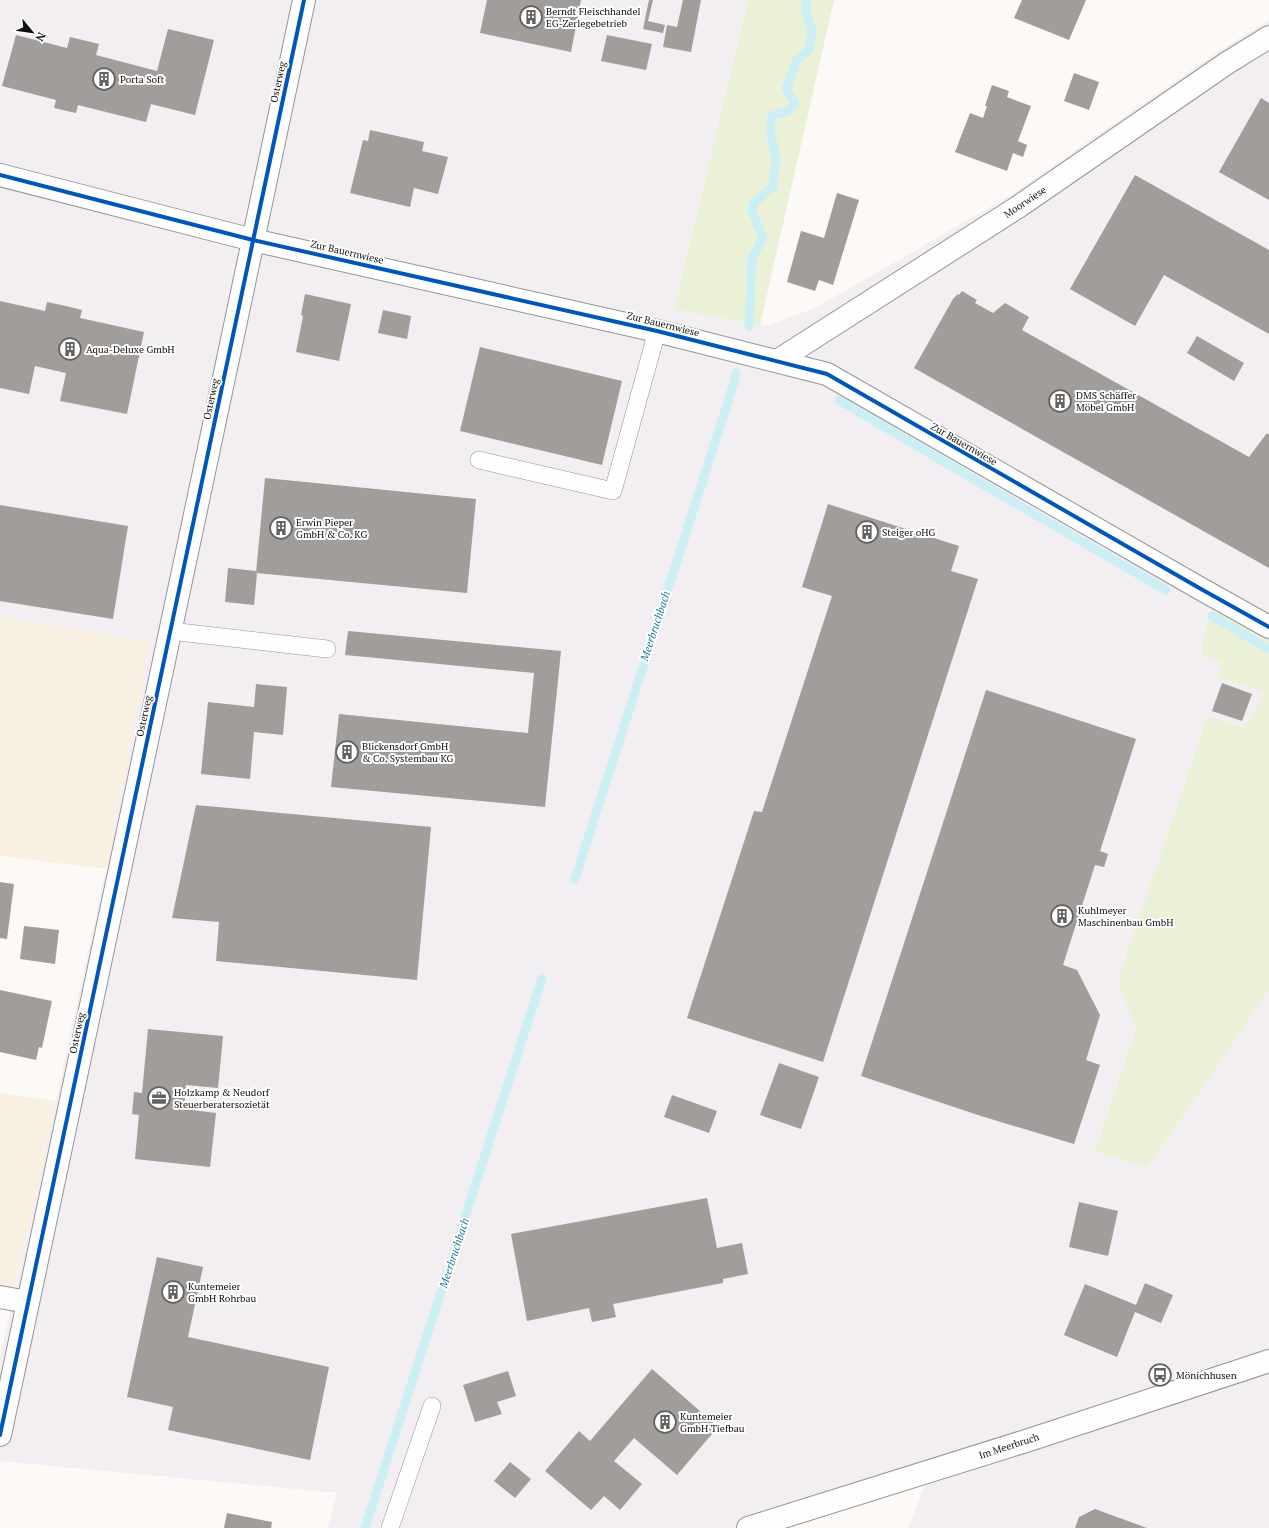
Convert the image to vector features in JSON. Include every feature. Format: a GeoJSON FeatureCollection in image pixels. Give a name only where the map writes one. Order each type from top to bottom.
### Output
{"type":"FeatureCollection","features":[{"type":"Feature","properties":{"kind":"street","name":"Osterweg"},"geometry":{"type":"LineString","coordinates":[[0,1435],[304,0]]}},
{"type":"Feature","properties":{"kind":"street","name":"Moorwiese"},"geometry":{"type":"LineString","coordinates":[[777,361],[1018,207],[1227,62],[1269,36]]}},
{"type":"Feature","properties":{"kind":"street","name":"Zur Bauernwiese"},"geometry":{"type":"LineString","coordinates":[[0,175],[253,240],[657,330],[827,374],[1269,627]]}},
{"type":"Feature","properties":{"kind":"street"},"geometry":{"type":"LineString","coordinates":[[0,1298],[28,1302]]}},
{"type":"Feature","properties":{"kind":"street","name":"Im Meerbruch"},"geometry":{"type":"LineString","coordinates":[[748,1528],[1029,1440],[1269,1361]]}},
{"type":"Feature","properties":{"kind":"lane"},"geometry":{"type":"LineString","coordinates":[[479,460],[613,491],[657,330]]}},
{"type":"Feature","properties":{"kind":"lane"},"geometry":{"type":"LineString","coordinates":[[170,631],[327,649]]}},
{"type":"Feature","properties":{"kind":"lane"},"geometry":{"type":"LineString","coordinates":[[390,1528],[432,1406]]}},
{"type":"Feature","properties":{"kind":"shaded area"},"geometry":{"type":"Polygon","coordinates":[[[0,0],[748,0],[681,280],[679,294],[674,309],[760,325],[770,325],[817,307],[1011,195],[1219,51],[1269,20],[1269,629],[1209,620],[1205,628],[1202,656],[1223,662],[1218,677],[1265,692],[1244,728],[1207,716],[1118,980],[1137,1030],[1095,1152],[1147,1168],[1269,991],[1269,1528],[909,1528],[925,1484],[788,1528],[328,1528],[337,1493],[0,1461],[0,1358],[106,869],[150,642],[0,617],[0,0]]]}},
{"type":"Feature","properties":{"kind":"shaded area"},"geometry":{"type":"Polygon","coordinates":[[[0,617],[150,642],[106,869],[0,856],[0,617]]]}},
{"type":"Feature","properties":{"kind":"shaded area"},"geometry":{"type":"Polygon","coordinates":[[[0,1093],[56,1101],[15,1287],[0,1285],[0,1093]]]}},
{"type":"Feature","properties":{"kind":"green space"},"geometry":{"type":"Polygon","coordinates":[[[748,0],[834,0],[760,325],[674,309],[679,294],[681,280],[748,0]]]}},
{"type":"Feature","properties":{"kind":"green space"},"geometry":{"type":"Polygon","coordinates":[[[1226,609],[1269,629],[1269,991],[1147,1168],[1095,1152],[1136,1030],[1118,980],[1207,716],[1244,728],[1265,692],[1218,677],[1223,662],[1202,656],[1204,634],[1208,622],[1212,617],[1226,609]]]}},
{"type":"Feature","properties":{"kind":"building","name":"Berndt Fleischhandel EG-Zerlegebetrieb"},"geometry":{"type":"Polygon","coordinates":[[[487,0],[581,0],[571,52],[480,33],[487,0]]]}},
{"type":"Feature","properties":{"kind":"building"},"geometry":{"type":"Polygon","coordinates":[[[649,0],[653,0],[648,21],[665,25],[663,33],[643,29],[649,0]]]}},
{"type":"Feature","properties":{"kind":"building"},"geometry":{"type":"Polygon","coordinates":[[[683,0],[701,0],[691,52],[663,47],[667,25],[677,27],[683,0]]]}},
{"type":"Feature","properties":{"kind":"building"},"geometry":{"type":"Polygon","coordinates":[[[1022,0],[1086,0],[1069,40],[1014,18],[1022,0]]]}},
{"type":"Feature","properties":{"kind":"building","name":"Porta Soft"},"geometry":{"type":"Polygon","coordinates":[[[168,29],[214,40],[195,115],[151,104],[146,122],[78,105],[76,113],[54,108],[56,100],[2,86],[16,35],[67,48],[70,37],[99,44],[96,55],[157,71],[168,29]]]}},
{"type":"Feature","properties":{"kind":"building"},"geometry":{"type":"Polygon","coordinates":[[[607,35],[652,44],[646,70],[601,61],[607,35]]]}},
{"type":"Feature","properties":{"kind":"building"},"geometry":{"type":"Polygon","coordinates":[[[1074,73],[1099,82],[1089,110],[1064,101],[1074,73]]]}},
{"type":"Feature","properties":{"kind":"building"},"geometry":{"type":"Polygon","coordinates":[[[992,85],[1009,91],[1007,97],[1031,106],[1018,141],[1027,145],[1023,157],[1013,153],[1007,171],[955,152],[970,113],[983,118],[987,106],[985,106],[992,85]]]}},
{"type":"Feature","properties":{"kind":"building"},"geometry":{"type":"Polygon","coordinates":[[[1261,98],[1269,103],[1269,200],[1219,172],[1261,98]]]}},
{"type":"Feature","properties":{"kind":"building"},"geometry":{"type":"Polygon","coordinates":[[[370,130],[424,142],[422,151],[448,157],[438,194],[414,188],[410,207],[350,193],[363,140],[368,141],[370,130]]]}},
{"type":"Feature","properties":{"kind":"building"},"geometry":{"type":"Polygon","coordinates":[[[1135,175],[1269,250],[1269,334],[1164,275],[1135,326],[1070,289],[1135,175]]]}},
{"type":"Feature","properties":{"kind":"building"},"geometry":{"type":"Polygon","coordinates":[[[837,193],[859,200],[833,285],[819,280],[815,291],[787,282],[801,231],[824,238],[837,193]]]}},
{"type":"Feature","properties":{"kind":"building","name":"DMS Schäffer Möbel GmbH"},"geometry":{"type":"Polygon","coordinates":[[[962,291],[977,300],[975,303],[993,313],[1005,303],[1029,317],[1022,330],[1249,457],[1267,433],[1269,435],[1269,568],[914,368],[953,299],[962,291]]]}},
{"type":"Feature","properties":{"kind":"building"},"geometry":{"type":"Polygon","coordinates":[[[305,294],[351,304],[339,361],[296,352],[303,316],[301,315],[305,294]]]}},
{"type":"Feature","properties":{"kind":"building","name":"Aqua-Deluxe GmbH"},"geometry":{"type":"Polygon","coordinates":[[[0,301],[45,311],[47,302],[66,306],[82,310],[80,318],[144,332],[127,414],[60,401],[66,373],[35,366],[29,394],[0,388],[0,301]]]}},
{"type":"Feature","properties":{"kind":"building"},"geometry":{"type":"Polygon","coordinates":[[[383,310],[411,316],[407,339],[378,333],[383,310]]]}},
{"type":"Feature","properties":{"kind":"building"},"geometry":{"type":"Polygon","coordinates":[[[1197,336],[1244,363],[1234,381],[1187,353],[1197,336]]]}},
{"type":"Feature","properties":{"kind":"building"},"geometry":{"type":"Polygon","coordinates":[[[480,347],[622,381],[602,465],[460,431],[480,347]]]}},
{"type":"Feature","properties":{"kind":"building"},"geometry":{"type":"Polygon","coordinates":[[[265,478],[476,499],[467,593],[256,573],[265,478]]]}},
{"type":"Feature","properties":{"kind":"building"},"geometry":{"type":"Polygon","coordinates":[[[828,504],[959,546],[951,571],[978,579],[823,1062],[687,1018],[754,811],[762,812],[832,596],[802,587],[828,504]]]}},
{"type":"Feature","properties":{"kind":"building"},"geometry":{"type":"Polygon","coordinates":[[[0,505],[128,526],[113,619],[0,601],[0,505]]]}},
{"type":"Feature","properties":{"kind":"building"},"geometry":{"type":"Polygon","coordinates":[[[228,568],[256,571],[254,605],[225,602],[228,568]]]}},
{"type":"Feature","properties":{"kind":"building"},"geometry":{"type":"Polygon","coordinates":[[[348,631],[561,651],[545,807],[331,787],[339,714],[528,733],[534,673],[345,655],[348,631]]]}},
{"type":"Feature","properties":{"kind":"building"},"geometry":{"type":"Polygon","coordinates":[[[1222,683],[1252,694],[1242,721],[1212,711],[1222,683]]]}},
{"type":"Feature","properties":{"kind":"building"},"geometry":{"type":"Polygon","coordinates":[[[256,684],[287,687],[283,735],[254,732],[250,779],[201,774],[208,702],[254,707],[256,684]]]}},
{"type":"Feature","properties":{"kind":"building"},"geometry":{"type":"Polygon","coordinates":[[[986,690],[1136,739],[1100,851],[1108,854],[1106,861],[1104,867],[1095,865],[1063,965],[1077,970],[1100,1015],[1086,1060],[1100,1065],[1074,1144],[981,1116],[861,1076],[986,690]]]}},
{"type":"Feature","properties":{"kind":"building"},"geometry":{"type":"Polygon","coordinates":[[[196,805],[431,827],[417,980],[216,961],[219,922],[172,918],[196,805]]]}},
{"type":"Feature","properties":{"kind":"building"},"geometry":{"type":"Polygon","coordinates":[[[0,882],[14,884],[7,939],[0,938],[0,882]]]}},
{"type":"Feature","properties":{"kind":"building"},"geometry":{"type":"Polygon","coordinates":[[[24,926],[59,930],[55,964],[20,959],[24,926]]]}},
{"type":"Feature","properties":{"kind":"building"},"geometry":{"type":"Polygon","coordinates":[[[0,990],[52,1001],[42,1048],[39,1047],[36,1060],[0,1052],[0,990]]]}},
{"type":"Feature","properties":{"kind":"building","name":"Holzkamp & Neudorf Steuerberatersozietät"},"geometry":{"type":"Polygon","coordinates":[[[148,1029],[223,1036],[218,1088],[186,1085],[184,1109],[216,1113],[210,1167],[135,1159],[139,1115],[132,1114],[134,1092],[142,1093],[148,1029]]]}},
{"type":"Feature","properties":{"kind":"building"},"geometry":{"type":"Polygon","coordinates":[[[779,1063],[819,1077],[801,1129],[760,1115],[779,1063]]]}},
{"type":"Feature","properties":{"kind":"building"},"geometry":{"type":"Polygon","coordinates":[[[672,1095],[717,1111],[709,1133],[664,1117],[672,1095]]]}},
{"type":"Feature","properties":{"kind":"building"},"geometry":{"type":"Polygon","coordinates":[[[707,1198],[717,1248],[742,1243],[748,1274],[723,1279],[723,1283],[613,1304],[616,1317],[592,1322],[589,1308],[527,1321],[511,1234],[707,1198]]]}},
{"type":"Feature","properties":{"kind":"building"},"geometry":{"type":"Polygon","coordinates":[[[1079,1202],[1118,1211],[1108,1256],[1069,1247],[1079,1202]]]}},
{"type":"Feature","properties":{"kind":"building"},"geometry":{"type":"Polygon","coordinates":[[[157,1257],[203,1267],[188,1337],[329,1367],[310,1460],[168,1430],[173,1407],[127,1397],[157,1257]]]}},
{"type":"Feature","properties":{"kind":"building"},"geometry":{"type":"Polygon","coordinates":[[[1145,1283],[1173,1295],[1161,1323],[1135,1312],[1117,1357],[1064,1335],[1085,1284],[1136,1305],[1145,1283]]]}},
{"type":"Feature","properties":{"kind":"building"},"geometry":{"type":"Polygon","coordinates":[[[652,1369],[718,1427],[677,1475],[634,1438],[614,1461],[642,1484],[620,1510],[604,1496],[591,1510],[545,1471],[579,1431],[590,1441],[652,1369]]]}},
{"type":"Feature","properties":{"kind":"building"},"geometry":{"type":"Polygon","coordinates":[[[508,1371],[516,1396],[497,1402],[502,1414],[475,1422],[463,1385],[508,1371]]]}},
{"type":"Feature","properties":{"kind":"building"},"geometry":{"type":"Polygon","coordinates":[[[510,1462],[531,1479],[515,1498],[494,1481],[510,1462]]]}},
{"type":"Feature","properties":{"kind":"building"},"geometry":{"type":"Polygon","coordinates":[[[1095,1509],[1147,1528],[1075,1528],[1079,1517],[1095,1509]]]}},
{"type":"Feature","properties":{"kind":"building"},"geometry":{"type":"Polygon","coordinates":[[[227,1513],[272,1522],[271,1528],[224,1528],[227,1513]]]}},
{"type":"Feature","properties":{"kind":"waterway","name":"Meerbruchbach"},"geometry":{"type":"LineString","coordinates":[[749,326],[752,258],[763,238],[752,212],[754,203],[773,186],[776,161],[770,129],[772,116],[791,109],[795,104],[786,89],[797,60],[809,50],[812,32],[805,8],[807,0]]}},
{"type":"Feature","properties":{"kind":"waterway","name":"Meerbruchbach"},"geometry":{"type":"LineString","coordinates":[[575,879],[736,373]]}},
{"type":"Feature","properties":{"kind":"waterway"},"geometry":{"type":"LineString","coordinates":[[839,400],[1166,590]]}},
{"type":"Feature","properties":{"kind":"waterway"},"geometry":{"type":"LineString","coordinates":[[1212,616],[1269,649]]}},
{"type":"Feature","properties":{"kind":"waterway","name":"Meerbruchbach"},"geometry":{"type":"LineString","coordinates":[[365,1528],[542,978]]}},
{"type":"Feature","properties":{"kind":"cycle path"},"geometry":{"type":"LineString","coordinates":[[0,1435],[304,0]]}},
{"type":"Feature","properties":{"kind":"cycle path"},"geometry":{"type":"LineString","coordinates":[[0,175],[253,240],[657,331],[827,374],[1269,627]]}},
{"type":"Feature","properties":{"kind":"place","name":"Berndt Fleischhandel EG-Zerlegebetrieb"},"geometry":{"type":"Point","coordinates":[531,17]}},
{"type":"Feature","properties":{"kind":"place","name":"Porta Soft"},"geometry":{"type":"Point","coordinates":[104,79]}},
{"type":"Feature","properties":{"kind":"place","name":"Aqua-Deluxe GmbH"},"geometry":{"type":"Point","coordinates":[70,349]}},
{"type":"Feature","properties":{"kind":"place","name":"DMS Schäffer Möbel GmbH"},"geometry":{"type":"Point","coordinates":[1060,401]}},
{"type":"Feature","properties":{"kind":"place","name":"Erwin Pieper GmbH & Co. KG"},"geometry":{"type":"Point","coordinates":[281,528]}},
{"type":"Feature","properties":{"kind":"place","name":"Steiger oHG"},"geometry":{"type":"Point","coordinates":[867,532]}},
{"type":"Feature","properties":{"kind":"place","name":"Blickensdorf GmbH & Co. Systembau KG"},"geometry":{"type":"Point","coordinates":[347,752]}},
{"type":"Feature","properties":{"kind":"place","name":"Kuhlmeyer Maschinenbau GmbH"},"geometry":{"type":"Point","coordinates":[1062,916]}},
{"type":"Feature","properties":{"kind":"place","name":"Holzkamp & Neudorf Steuerberatersozietät"},"geometry":{"type":"Point","coordinates":[159,1098]}},
{"type":"Feature","properties":{"kind":"place","name":"Kuntemeier GmbH Rohrbau"},"geometry":{"type":"Point","coordinates":[173,1292]}},
{"type":"Feature","properties":{"kind":"place","name":"Mönichhusen"},"geometry":{"type":"Point","coordinates":[1160,1375]}},
{"type":"Feature","properties":{"kind":"place","name":"Kuntemeier GmbH Tiefbau"},"geometry":{"type":"Point","coordinates":[665,1422]}}]}
